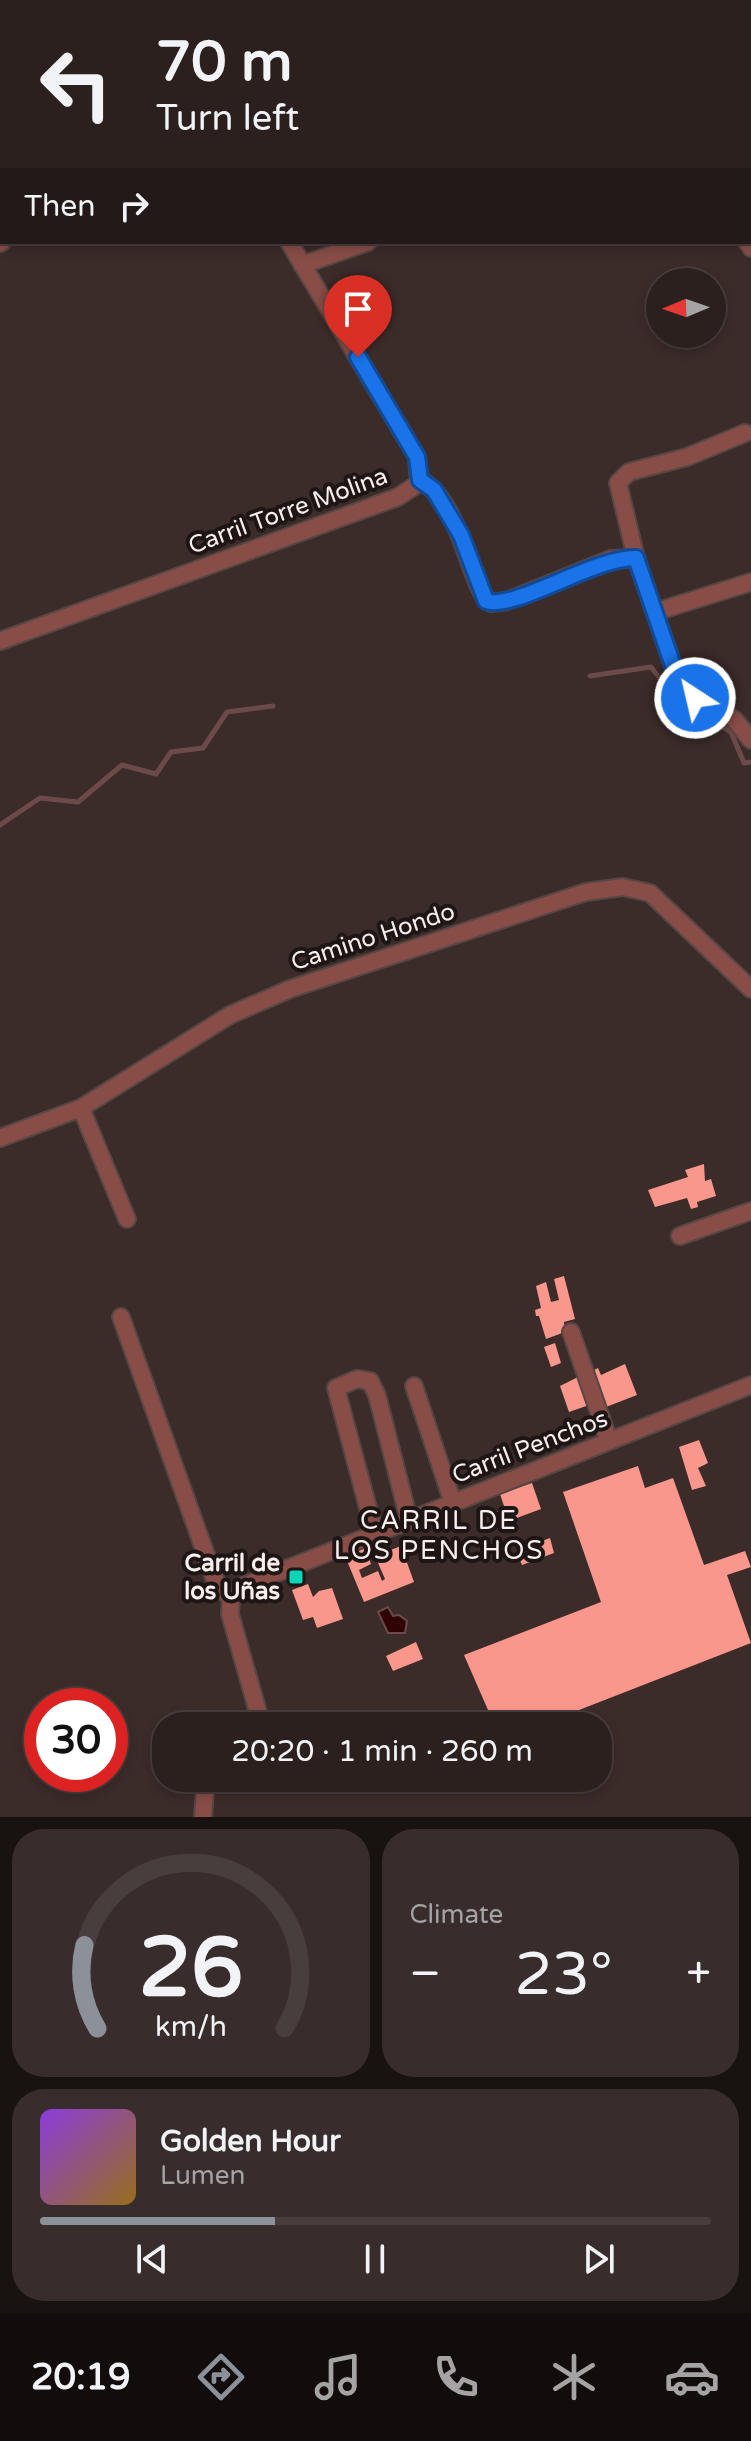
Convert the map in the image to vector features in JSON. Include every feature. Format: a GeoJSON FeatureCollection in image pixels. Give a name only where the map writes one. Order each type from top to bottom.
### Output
{"type":"FeatureCollection","features":[{"type":"Feature","properties":{"kind":"street","name":"Carril Torre Molina"},"geometry":{"type":"LineString","coordinates":[[0,641],[398,497],[415,488],[420,480],[419,464],[413,450],[290,244]]}},
{"type":"Feature","properties":{"kind":"street"},"geometry":{"type":"LineString","coordinates":[[302,265],[362,244]]}},
{"type":"Feature","properties":{"kind":"street"},"geometry":{"type":"LineString","coordinates":[[745,433],[687,457],[623,475],[618,483],[636,558],[683,690],[734,719],[751,740]]}},
{"type":"Feature","properties":{"kind":"street"},"geometry":{"type":"LineString","coordinates":[[420,480],[434,490],[461,535],[481,594],[491,603],[507,601],[611,559],[636,558]]}},
{"type":"Feature","properties":{"kind":"street"},"geometry":{"type":"LineString","coordinates":[[655,612],[751,582]]}},
{"type":"Feature","properties":{"kind":"street","name":"Camino Hondo"},"geometry":{"type":"LineString","coordinates":[[0,1138],[81,1108],[230,1015],[290,989],[586,892],[609,888],[642,889],[658,898],[751,989]]}},
{"type":"Feature","properties":{"kind":"street"},"geometry":{"type":"LineString","coordinates":[[81,1108],[127,1219]]}},
{"type":"Feature","properties":{"kind":"street"},"geometry":{"type":"LineString","coordinates":[[680,1236],[751,1211]]}},
{"type":"Feature","properties":{"kind":"street"},"geometry":{"type":"LineString","coordinates":[[121,1317],[215,1580],[231,1599],[233,1633],[260,1712]]}},
{"type":"Feature","properties":{"kind":"street"},"geometry":{"type":"LineString","coordinates":[[571,1332],[609,1441]]}},
{"type":"Feature","properties":{"kind":"street"},"geometry":{"type":"LineString","coordinates":[[375,1534],[336,1388],[357,1379],[370,1381],[377,1395],[409,1520]]}},
{"type":"Feature","properties":{"kind":"street","name":"Carril Penchos"},"geometry":{"type":"LineString","coordinates":[[231,1599],[241,1587],[751,1385]]}},
{"type":"Feature","properties":{"kind":"street"},"geometry":{"type":"LineString","coordinates":[[414,1386],[453,1503]]}},
{"type":"Feature","properties":{"kind":"street"},"geometry":{"type":"LineString","coordinates":[[203,1817],[205,1792]]}},
{"type":"Feature","properties":{"kind":"shaded area"},"geometry":{"type":"Polygon","coordinates":[[[388,1607],[393,1616],[399,1615],[407,1621],[405,1633],[388,1633],[378,1612],[388,1607]]]}},
{"type":"Feature","properties":{"kind":"building"},"geometry":{"type":"Polygon","coordinates":[[[704,1164],[705,1181],[711,1179],[716,1196],[697,1202],[698,1207],[691,1209],[687,1198],[655,1207],[648,1190],[688,1177],[685,1170],[704,1164]]]}},
{"type":"Feature","properties":{"kind":"building"},"geometry":{"type":"Polygon","coordinates":[[[564,1276],[575,1319],[564,1322],[565,1332],[546,1339],[539,1316],[536,1316],[535,1310],[541,1308],[536,1286],[546,1282],[551,1302],[559,1300],[554,1279],[564,1276]]]}},
{"type":"Feature","properties":{"kind":"building"},"geometry":{"type":"Polygon","coordinates":[[[555,1343],[561,1363],[551,1367],[544,1347],[555,1343]]]}},
{"type":"Feature","properties":{"kind":"building"},"geometry":{"type":"Polygon","coordinates":[[[625,1364],[637,1395],[606,1407],[592,1371],[598,1368],[601,1375],[625,1364]]]}},
{"type":"Feature","properties":{"kind":"building"},"geometry":{"type":"Polygon","coordinates":[[[582,1375],[592,1404],[569,1412],[560,1386],[582,1375]]]}},
{"type":"Feature","properties":{"kind":"building"},"geometry":{"type":"Polygon","coordinates":[[[699,1440],[708,1463],[698,1468],[706,1486],[692,1490],[679,1447],[699,1440]]]}},
{"type":"Feature","properties":{"kind":"building"},"geometry":{"type":"Polygon","coordinates":[[[638,1466],[645,1488],[673,1478],[704,1565],[745,1551],[751,1567],[727,1575],[751,1643],[574,1712],[489,1712],[464,1655],[601,1602],[563,1492],[638,1466]]]}},
{"type":"Feature","properties":{"kind":"building"},"geometry":{"type":"Polygon","coordinates":[[[532,1483],[541,1509],[495,1526],[490,1513],[505,1509],[500,1494],[532,1483]]]}},
{"type":"Feature","properties":{"kind":"building"},"geometry":{"type":"Polygon","coordinates":[[[550,1538],[554,1553],[522,1565],[516,1551],[550,1538]]]}},
{"type":"Feature","properties":{"kind":"building"},"geometry":{"type":"Polygon","coordinates":[[[401,1546],[414,1582],[364,1602],[345,1556],[365,1548],[371,1564],[359,1570],[362,1578],[378,1571],[382,1581],[385,1579],[375,1556],[401,1546]]]}},
{"type":"Feature","properties":{"kind":"building"},"geometry":{"type":"Polygon","coordinates":[[[308,1584],[313,1597],[319,1591],[332,1588],[343,1619],[317,1628],[313,1617],[303,1620],[292,1590],[308,1584]]]}},
{"type":"Feature","properties":{"kind":"building"},"geometry":{"type":"Polygon","coordinates":[[[416,1642],[423,1659],[393,1671],[386,1656],[416,1642]]]}},
{"type":"Feature","properties":{"kind":"waterway"},"geometry":{"type":"LineString","coordinates":[[590,676],[651,667],[675,698],[731,732],[744,763],[751,762]]}},
{"type":"Feature","properties":{"kind":"waterway"},"geometry":{"type":"LineString","coordinates":[[0,825],[40,798],[78,802],[122,765],[156,774],[171,752],[203,748],[227,712],[273,706]]}},
{"type":"Feature","properties":{"kind":"place","name":"Carril de los Uñas"},"geometry":{"type":"Point","coordinates":[296,1577]}},
{"type":"Feature","properties":{"kind":"district","name":"CARRIL DE LOS PENCHOS"},"geometry":{"type":"Point","coordinates":[439,1535]}},
{"type":"Feature","properties":{"kind":"route"},"geometry":{"type":"LineString","coordinates":[[358,357],[417,457],[420,480],[434,490],[461,535],[477,585],[486,601],[507,601],[611,559],[636,558],[679,683],[687,694],[695,698]]}}]}
